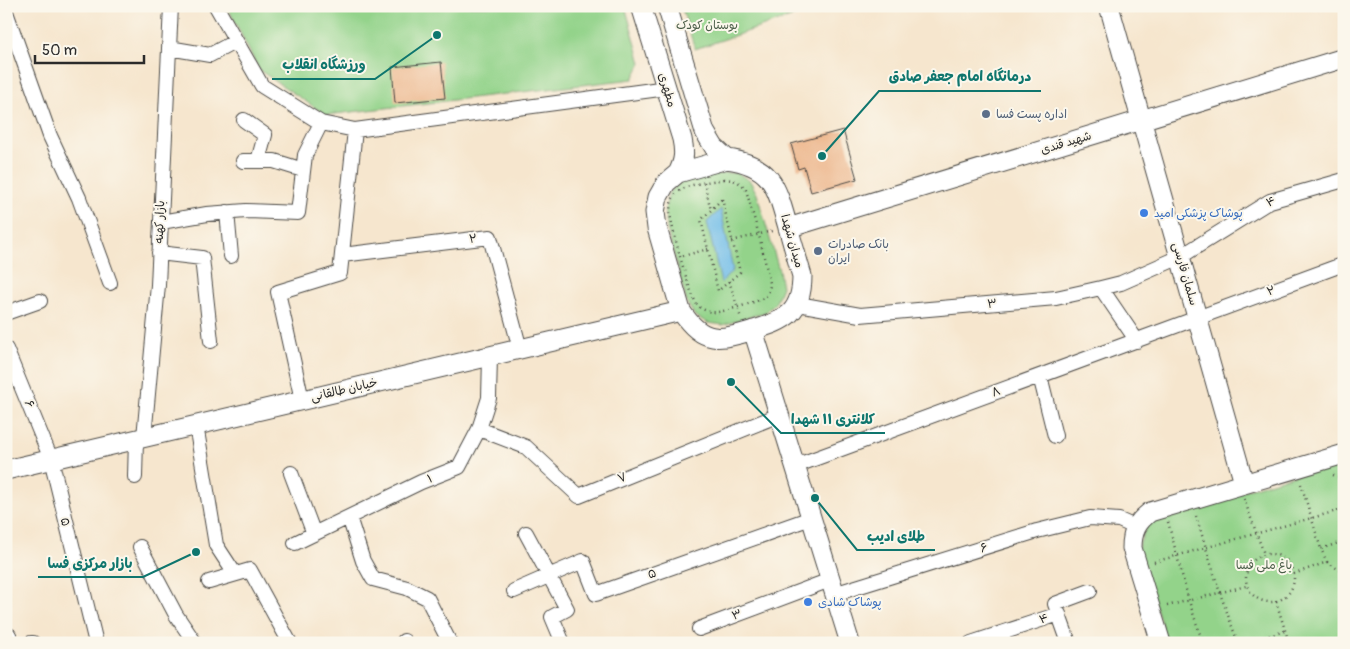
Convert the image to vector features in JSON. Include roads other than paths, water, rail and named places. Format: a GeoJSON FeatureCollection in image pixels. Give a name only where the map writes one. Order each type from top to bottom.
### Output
{"type":"FeatureCollection","features":[{"type":"Feature","properties":{"kind":"street","name":"بازار کهنه"},"geometry":{"type":"LineString","coordinates":[[135,477],[158,285],[171,6]]}},
{"type":"Feature","properties":{"kind":"street"},"geometry":{"type":"LineString","coordinates":[[216,6],[262,86],[321,123],[355,130],[667,88]]}},
{"type":"Feature","properties":{"kind":"street","name":"مطهری"},"geometry":{"type":"LineString","coordinates":[[641,6],[685,151],[684,163],[678,173]]}},
{"type":"Feature","properties":{"kind":"street","name":"مطهری"},"geometry":{"type":"LineString","coordinates":[[667,6],[705,132],[714,147],[727,159]]}},
{"type":"Feature","properties":{"kind":"street","name":"سلمان فارسی"},"geometry":{"type":"LineString","coordinates":[[1109,6],[1198,318],[1242,484]]}},
{"type":"Feature","properties":{"kind":"street"},"geometry":{"type":"LineString","coordinates":[[6,12],[50,136],[79,198],[110,283]]}},
{"type":"Feature","properties":{"kind":"street"},"geometry":{"type":"LineString","coordinates":[[169,48],[210,55],[236,41]]}},
{"type":"Feature","properties":{"kind":"street","name":"شهید قندی"},"geometry":{"type":"LineString","coordinates":[[788,228],[1344,58]]}},
{"type":"Feature","properties":{"kind":"street"},"geometry":{"type":"LineString","coordinates":[[244,120],[265,135],[258,161]]}},
{"type":"Feature","properties":{"kind":"street"},"geometry":{"type":"LineString","coordinates":[[161,222],[246,210],[298,213],[305,155],[321,123]]}},
{"type":"Feature","properties":{"kind":"street"},"geometry":{"type":"LineString","coordinates":[[302,400],[278,292],[340,273],[355,130]]}},
{"type":"Feature","properties":{"kind":"street","name":"میدان شهدا"},"geometry":{"type":"LineString","coordinates":[[678,173],[727,159],[743,161],[758,168],[770,179],[778,193],[802,276],[802,290],[798,304]]}},
{"type":"Feature","properties":{"kind":"street"},"geometry":{"type":"LineString","coordinates":[[243,161],[274,161],[303,170]]}},
{"type":"Feature","properties":{"kind":"street"},"geometry":{"type":"LineString","coordinates":[[678,173],[666,184],[658,197],[655,212],[657,228],[673,258],[681,311],[689,323],[700,332],[714,337],[728,338],[747,325],[777,323],[789,315],[798,304]]}},
{"type":"Feature","properties":{"kind":"street","name":"۴"},"geometry":{"type":"LineString","coordinates":[[1180,257],[1270,201],[1344,180]]}},
{"type":"Feature","properties":{"kind":"street"},"geometry":{"type":"LineString","coordinates":[[227,212],[231,256]]}},
{"type":"Feature","properties":{"kind":"street","name":"۲"},"geometry":{"type":"LineString","coordinates":[[342,255],[490,237],[520,349]]}},
{"type":"Feature","properties":{"kind":"street"},"geometry":{"type":"LineString","coordinates":[[159,253],[202,258],[211,342]]}},
{"type":"Feature","properties":{"kind":"street","name":"۳"},"geometry":{"type":"LineString","coordinates":[[798,304],[860,315],[1056,298],[1121,283],[1180,257]]}},
{"type":"Feature","properties":{"kind":"street","name":"۲"},"geometry":{"type":"LineString","coordinates":[[1198,318],[1344,264]]}},
{"type":"Feature","properties":{"kind":"street"},"geometry":{"type":"LineString","coordinates":[[1101,288],[1136,341]]}},
{"type":"Feature","properties":{"kind":"street"},"geometry":{"type":"LineString","coordinates":[[6,313],[40,301]]}},
{"type":"Feature","properties":{"kind":"street","name":"خیابان طالقانی"},"geometry":{"type":"LineString","coordinates":[[6,470],[681,311]]}},
{"type":"Feature","properties":{"kind":"street","name":"۸"},"geometry":{"type":"LineString","coordinates":[[795,466],[1198,318]]}},
{"type":"Feature","properties":{"kind":"street"},"geometry":{"type":"LineString","coordinates":[[747,325],[779,415],[850,643]]}},
{"type":"Feature","properties":{"kind":"street","name":"۶"},"geometry":{"type":"LineString","coordinates":[[6,349],[50,459]]}},
{"type":"Feature","properties":{"kind":"street","name":"۱"},"geometry":{"type":"LineString","coordinates":[[295,543],[421,482],[459,466],[479,429],[488,398],[490,356]]}},
{"type":"Feature","properties":{"kind":"street"},"geometry":{"type":"LineString","coordinates":[[1040,376],[1055,436]]}},
{"type":"Feature","properties":{"kind":"street","name":"۷"},"geometry":{"type":"LineString","coordinates":[[479,429],[526,447],[579,496],[779,415]]}},
{"type":"Feature","properties":{"kind":"street"},"geometry":{"type":"LineString","coordinates":[[196,425],[216,545],[235,574]]}},
{"type":"Feature","properties":{"kind":"street"},"geometry":{"type":"LineString","coordinates":[[1161,643],[1132,548],[1132,537],[1135,527],[1141,518],[1150,512],[1344,454]]}},
{"type":"Feature","properties":{"kind":"street","name":"۵"},"geometry":{"type":"LineString","coordinates":[[50,459],[96,643]]}},
{"type":"Feature","properties":{"kind":"street"},"geometry":{"type":"LineString","coordinates":[[291,473],[314,534]]}},
{"type":"Feature","properties":{"kind":"street"},"geometry":{"type":"LineString","coordinates":[[349,517],[363,561],[373,580],[407,588],[427,598],[450,643]]}},
{"type":"Feature","properties":{"kind":"street","name":"۵"},"geometry":{"type":"LineString","coordinates":[[514,591],[583,561],[596,594],[811,518]]}},
{"type":"Feature","properties":{"kind":"street","name":"۶"},"geometry":{"type":"LineString","coordinates":[[832,587],[1090,518],[1119,520],[1135,527]]}},
{"type":"Feature","properties":{"kind":"street"},"geometry":{"type":"LineString","coordinates":[[526,533],[566,608],[552,617],[563,643]]}},
{"type":"Feature","properties":{"kind":"street"},"geometry":{"type":"LineString","coordinates":[[140,547],[176,615],[195,643]]}},
{"type":"Feature","properties":{"kind":"street"},"geometry":{"type":"LineString","coordinates":[[209,582],[250,570],[290,643]]}},
{"type":"Feature","properties":{"kind":"street","name":"۳"},"geometry":{"type":"LineString","coordinates":[[699,629],[832,587]]}},
{"type":"Feature","properties":{"kind":"street"},"geometry":{"type":"LineString","coordinates":[[1069,643],[1055,604],[1090,591]]}},
{"type":"Feature","properties":{"kind":"street","name":"۴"},"geometry":{"type":"LineString","coordinates":[[971,643],[1059,614]]}},
{"type":"Feature","properties":{"kind":"street"},"geometry":{"type":"LineString","coordinates":[[6,636],[9,635],[12,643]]}},
{"type":"Feature","properties":{"kind":"water"},"geometry":{"type":"Polygon","coordinates":[[[721,209],[733,270],[721,283],[707,222],[721,209]]]}},
{"type":"Feature","properties":{"kind":"place","name":"ورزشگاه انقلاب"},"geometry":{"type":"Point","coordinates":[437,35]}},
{"type":"Feature","properties":{"kind":"place","name":"اداره پست فسا"},"geometry":{"type":"Point","coordinates":[986,114]}},
{"type":"Feature","properties":{"kind":"place","name":"درمانگاه امام جعفر صادق"},"geometry":{"type":"Point","coordinates":[822,156]}},
{"type":"Feature","properties":{"kind":"place","name":"پوشاک پزشکی امید"},"geometry":{"type":"Point","coordinates":[1144,213]}},
{"type":"Feature","properties":{"kind":"place","name":"بانک صادرات ایران"},"geometry":{"type":"Point","coordinates":[818,251]}},
{"type":"Feature","properties":{"kind":"place","name":"کلانتری ۱۱ شهدا"},"geometry":{"type":"Point","coordinates":[731,382]}},
{"type":"Feature","properties":{"kind":"place","name":"طلای ادیب"},"geometry":{"type":"Point","coordinates":[815,498]}},
{"type":"Feature","properties":{"kind":"place","name":"بازار مرکزی فسا"},"geometry":{"type":"Point","coordinates":[196,552]}},
{"type":"Feature","properties":{"kind":"place","name":"پوشاک شادی"},"geometry":{"type":"Point","coordinates":[808,602]}},
{"type":"Feature","properties":{"kind":"park label","name":"بوستان کودک"},"geometry":{"type":"Point","coordinates":[707,25]}},
{"type":"Feature","properties":{"kind":"park label","name":"باغ ملی فسا"},"geometry":{"type":"Point","coordinates":[1264,565]}}]}
